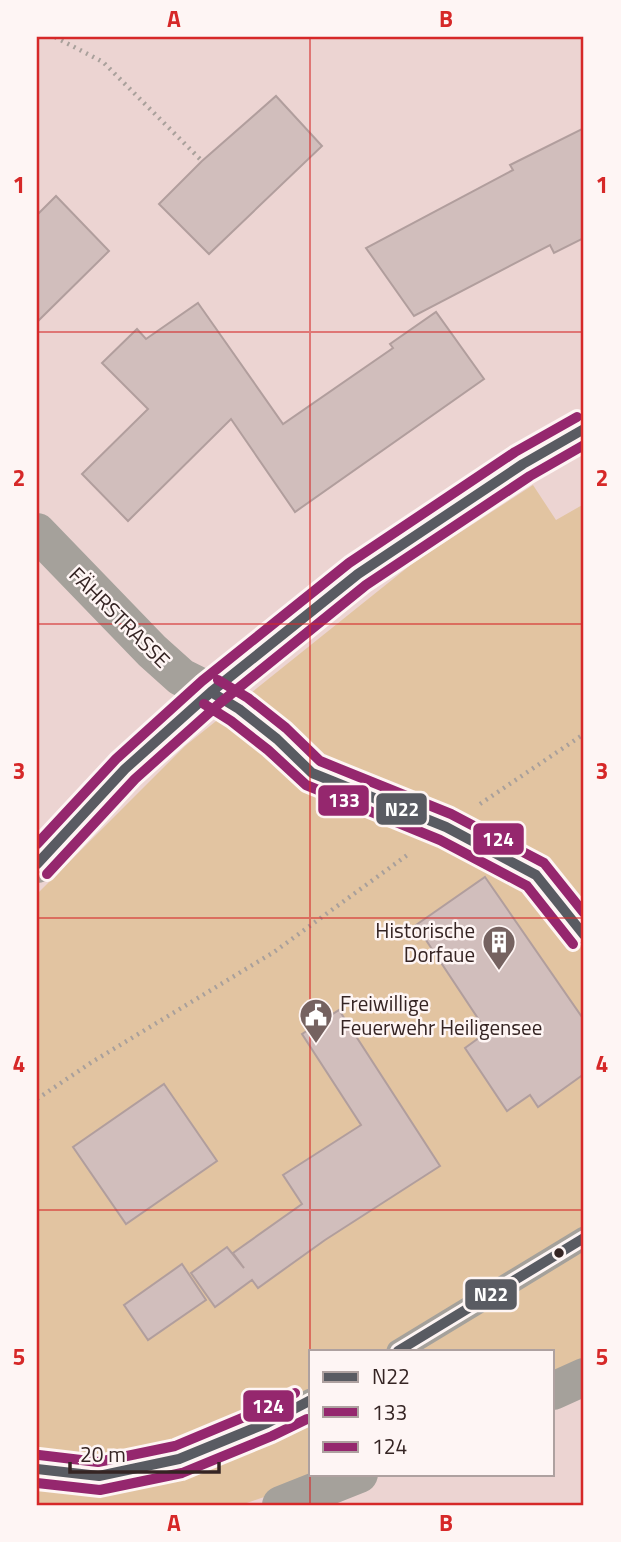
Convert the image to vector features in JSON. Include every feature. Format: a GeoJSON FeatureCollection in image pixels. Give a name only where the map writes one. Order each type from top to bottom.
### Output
{"type":"FeatureCollection","features":[{"type":"Feature","properties":{"kind":"main road"},"geometry":{"type":"LineString","coordinates":[[37,864],[125,769],[211,692],[358,574],[513,470],[584,429]]}},
{"type":"Feature","properties":{"kind":"street","name":"FÄHRSTRASSE"},"geometry":{"type":"LineString","coordinates":[[37,532],[181,677],[211,692]]}},
{"type":"Feature","properties":{"kind":"street"},"geometry":{"type":"LineString","coordinates":[[554,1391],[584,1377]]}},
{"type":"Feature","properties":{"kind":"street"},"geometry":{"type":"LineString","coordinates":[[281,1505],[354,1476]]}},
{"type":"Feature","properties":{"kind":"lane"},"geometry":{"type":"LineString","coordinates":[[211,692],[239,709],[277,739],[312,773],[446,827],[536,875],[584,935]]}},
{"type":"Feature","properties":{"kind":"lane"},"geometry":{"type":"LineString","coordinates":[[400,1350],[584,1238]]}},
{"type":"Feature","properties":{"kind":"lane"},"geometry":{"type":"LineString","coordinates":[[37,1469],[99,1476],[179,1459],[267,1423],[309,1401]]}},
{"type":"Feature","properties":{"kind":"path"},"geometry":{"type":"LineString","coordinates":[[55,37],[103,62],[202,161]]}},
{"type":"Feature","properties":{"kind":"path"},"geometry":{"type":"LineString","coordinates":[[37,1099],[92,1062],[274,952],[446,827],[584,734]]}},
{"type":"Feature","properties":{"kind":"shaded area"},"geometry":{"type":"Polygon","coordinates":[[[533,485],[556,520],[584,504],[584,1364],[554,1378],[554,1350],[309,1350],[309,1476],[325,1476],[241,1505],[37,1505],[37,894],[185,746],[413,563],[533,485]]]}},
{"type":"Feature","properties":{"kind":"building"},"geometry":{"type":"Polygon","coordinates":[[[276,96],[322,146],[209,254],[159,204],[202,161],[276,96]]]}},
{"type":"Feature","properties":{"kind":"building"},"geometry":{"type":"Polygon","coordinates":[[[584,128],[584,238],[554,253],[550,245],[414,316],[366,248],[513,170],[510,165],[584,128]]]}},
{"type":"Feature","properties":{"kind":"building"},"geometry":{"type":"Polygon","coordinates":[[[56,196],[109,251],[37,322],[37,215],[56,196]]]}},
{"type":"Feature","properties":{"kind":"building"},"geometry":{"type":"Polygon","coordinates":[[[198,303],[283,424],[393,348],[390,344],[436,312],[484,379],[295,512],[231,419],[128,521],[82,474],[148,409],[102,363],[137,329],[146,339],[198,303]]]}},
{"type":"Feature","properties":{"kind":"building","name":"Historische Dorfaue"},"geometry":{"type":"Polygon","coordinates":[[[485,877],[584,1020],[584,1074],[538,1107],[530,1095],[507,1111],[465,1048],[487,1032],[416,925],[485,877]]]}},
{"type":"Feature","properties":{"kind":"building"},"geometry":{"type":"Polygon","coordinates":[[[339,1010],[440,1166],[325,1240],[258,1288],[252,1280],[215,1307],[191,1273],[227,1247],[244,1268],[233,1253],[302,1204],[283,1175],[361,1125],[302,1034],[339,1010]]]}},
{"type":"Feature","properties":{"kind":"building"},"geometry":{"type":"Polygon","coordinates":[[[164,1084],[217,1161],[126,1224],[73,1147],[164,1084]]]}},
{"type":"Feature","properties":{"kind":"building"},"geometry":{"type":"Polygon","coordinates":[[[182,1264],[206,1300],[148,1340],[124,1305],[182,1264]]]}},
{"type":"Feature","properties":{"kind":"transit line","name":"124"},"geometry":{"type":"LineString","coordinates":[[37,844],[116,759],[202,681],[349,563],[515,452],[577,417]]}},
{"type":"Feature","properties":{"kind":"transit line","name":"N22"},"geometry":{"type":"LineString","coordinates":[[37,864],[125,769],[211,692],[358,574],[523,464],[584,429]]}},
{"type":"Feature","properties":{"kind":"transit line","name":"133"},"geometry":{"type":"LineString","coordinates":[[47,874],[135,779],[220,703],[366,585],[530,476],[584,445]]}},
{"type":"Feature","properties":{"kind":"transit line","name":"124"},"geometry":{"type":"LineString","coordinates":[[218,680],[248,698],[286,728],[320,761],[451,814],[544,863],[584,913]]}},
{"type":"Feature","properties":{"kind":"transit line","name":"N22"},"geometry":{"type":"LineString","coordinates":[[211,692],[239,709],[277,739],[312,773],[446,827],[536,875],[584,935]]}},
{"type":"Feature","properties":{"kind":"transit line","name":"133"},"geometry":{"type":"LineString","coordinates":[[204,704],[268,750],[306,785],[440,840],[527,886],[573,944]]}},
{"type":"Feature","properties":{"kind":"transit line","name":"N22"},"geometry":{"type":"LineString","coordinates":[[400,1350],[584,1238]]}},
{"type":"Feature","properties":{"kind":"transit line","name":"124"},"geometry":{"type":"LineString","coordinates":[[39,1455],[98,1462],[175,1446],[295,1393]]}},
{"type":"Feature","properties":{"kind":"transit line","name":"N22"},"geometry":{"type":"LineString","coordinates":[[37,1469],[99,1476],[179,1459],[267,1423],[309,1401]]}},
{"type":"Feature","properties":{"kind":"transit line","name":"133"},"geometry":{"type":"LineString","coordinates":[[37,1483],[100,1490],[182,1473],[307,1419]]}},
{"type":"Feature","properties":{"kind":"place","name":"Historische Dorfaue"},"geometry":{"type":"Point","coordinates":[499,972]}},
{"type":"Feature","properties":{"kind":"place","name":"Freiwillige Feuerwehr Heiligensee"},"geometry":{"type":"Point","coordinates":[316,1045]}}]}
